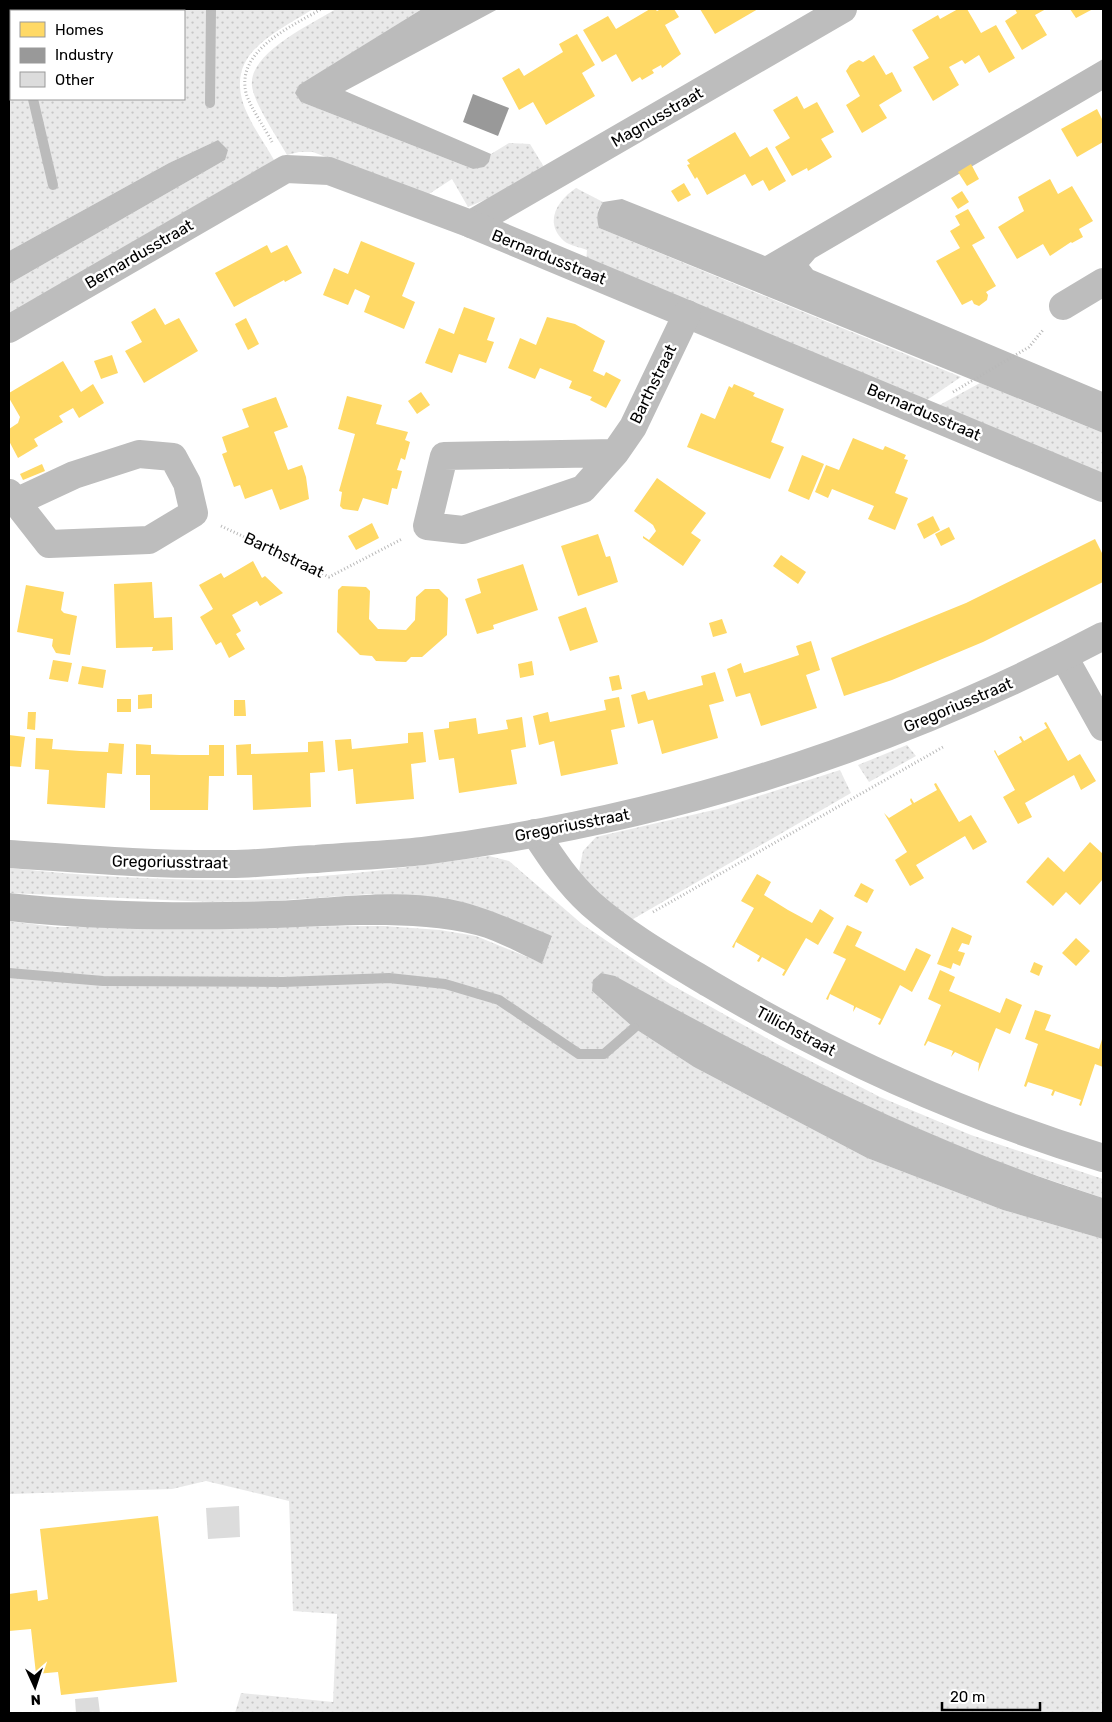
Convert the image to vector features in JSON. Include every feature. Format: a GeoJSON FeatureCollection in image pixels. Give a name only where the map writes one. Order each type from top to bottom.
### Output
{"type":"FeatureCollection","features":[{"type":"Feature","properties":{"kind":"street","name":"Magnusstraat"},"geometry":{"type":"LineString","coordinates":[[470,224],[844,9]]}},
{"type":"Feature","properties":{"kind":"street","name":"Bernardusstraat"},"geometry":{"type":"LineString","coordinates":[[9,329],[286,169],[329,171],[470,224],[922,410],[1103,488]]}},
{"type":"Feature","properties":{"kind":"street"},"geometry":{"type":"LineString","coordinates":[[1063,306],[1103,282]]}},
{"type":"Feature","properties":{"kind":"street","name":"Barthstraat"},"geometry":{"type":"LineString","coordinates":[[427,526],[463,530],[584,489],[615,453],[633,426],[687,314]]}},
{"type":"Feature","properties":{"kind":"street"},"geometry":{"type":"LineString","coordinates":[[427,526],[444,456],[615,453]]}},
{"type":"Feature","properties":{"kind":"street"},"geometry":{"type":"LineString","coordinates":[[139,454],[174,457],[186,483],[194,514],[149,540],[49,544],[12,498],[139,454]]}},
{"type":"Feature","properties":{"kind":"street","name":"Gregoriusstraat"},"geometry":{"type":"LineString","coordinates":[[9,854],[110,862],[231,864],[420,851],[535,833],[639,812],[788,771],[883,737],[973,701],[1103,636]]}},
{"type":"Feature","properties":{"kind":"street"},"geometry":{"type":"LineString","coordinates":[[1064,657],[1103,727]]}},
{"type":"Feature","properties":{"kind":"street","name":"Tillichstraat"},"geometry":{"type":"LineString","coordinates":[[535,833],[558,869],[592,904],[624,928],[741,1002],[851,1060],[908,1087],[1026,1135],[1103,1158]]}},
{"type":"Feature","properties":{"kind":"path"},"geometry":{"type":"LineString","coordinates":[[286,169],[246,94],[245,78],[251,60],[263,46],[321,9]]}},
{"type":"Feature","properties":{"kind":"path"},"geometry":{"type":"LineString","coordinates":[[922,410],[1028,347]]}},
{"type":"Feature","properties":{"kind":"path","name":"Barthstraat"},"geometry":{"type":"LineString","coordinates":[[194,514],[329,577],[427,526]]}},
{"type":"Feature","properties":{"kind":"path"},"geometry":{"type":"LineString","coordinates":[[624,928],[952,742]]}},
{"type":"Feature","properties":{"kind":"shaded area"},"geometry":{"type":"Polygon","coordinates":[[[9,9],[313,9],[267,38],[255,49],[246,61],[241,76],[241,93],[247,113],[274,160],[9,314],[9,284],[225,160],[218,140],[169,163],[9,251],[9,9]]]}},
{"type":"Feature","properties":{"kind":"shaded area"},"geometry":{"type":"Polygon","coordinates":[[[336,9],[422,9],[300,85],[301,102],[473,169],[489,162],[491,154],[509,143],[530,144],[544,167],[487,199],[468,207],[452,179],[426,196],[313,152],[299,152],[287,155],[257,102],[252,86],[253,74],[260,62],[270,51],[298,31],[336,9]]]}},
{"type":"Feature","properties":{"kind":"shaded area"},"geometry":{"type":"Polygon","coordinates":[[[422,9],[498,9],[345,91],[491,154],[489,162],[484,167],[473,169],[301,102],[295,93],[299,85],[422,9]]]}},
{"type":"Feature","properties":{"kind":"shaded area"},"geometry":{"type":"Polygon","coordinates":[[[1103,59],[1103,90],[815,258],[809,265],[813,270],[1103,392],[1103,433],[599,228],[598,214],[603,202],[622,199],[765,256],[1103,59]]]}},
{"type":"Feature","properties":{"kind":"shaded area"},"geometry":{"type":"Polygon","coordinates":[[[218,140],[228,150],[225,160],[9,284],[9,251],[169,163],[218,140]]]}},
{"type":"Feature","properties":{"kind":"shaded area"},"geometry":{"type":"Polygon","coordinates":[[[576,188],[603,202],[598,210],[599,228],[961,377],[924,402],[586,262],[587,250],[564,241],[554,226],[555,212],[559,205],[576,188]]]}},
{"type":"Feature","properties":{"kind":"shaded area"},"geometry":{"type":"Polygon","coordinates":[[[980,383],[1103,433],[1103,477],[936,407],[980,383]]]}},
{"type":"Feature","properties":{"kind":"shaded area"},"geometry":{"type":"Polygon","coordinates":[[[907,745],[916,756],[869,782],[858,765],[907,745]]]}},
{"type":"Feature","properties":{"kind":"shaded area"},"geometry":{"type":"Polygon","coordinates":[[[840,770],[851,793],[628,922],[578,876],[583,851],[596,837],[718,809],[840,770]]]}},
{"type":"Feature","properties":{"kind":"shaded area"},"geometry":{"type":"Polygon","coordinates":[[[489,856],[509,861],[582,924],[670,984],[779,1045],[880,1097],[971,1135],[1103,1179],[1103,1198],[988,1159],[850,1099],[739,1044],[592,991],[634,1028],[694,1067],[867,1158],[1003,1210],[1103,1239],[1103,1713],[235,1713],[241,1693],[333,1702],[337,1614],[293,1611],[289,1501],[206,1481],[172,1489],[9,1494],[9,921],[56,927],[384,926],[440,930],[476,936],[542,963],[552,937],[371,894],[271,901],[210,902],[9,893],[9,868],[148,878],[204,880],[264,879],[361,872],[489,856]]]}},
{"type":"Feature","properties":{"kind":"shaded area"},"geometry":{"type":"Polygon","coordinates":[[[9,893],[106,900],[173,902],[271,901],[405,894],[449,899],[476,906],[552,936],[542,964],[476,935],[428,927],[350,925],[242,929],[142,929],[75,927],[9,921],[9,893]]]}},
{"type":"Feature","properties":{"kind":"shaded area"},"geometry":{"type":"Polygon","coordinates":[[[601,973],[615,976],[793,1070],[915,1127],[1039,1177],[1103,1198],[1103,1239],[1003,1210],[867,1158],[694,1067],[634,1028],[592,991],[593,980],[601,973]]]}},
{"type":"Feature","properties":{"kind":"building: Homes"},"geometry":{"type":"Polygon","coordinates":[[[650,9],[657,11],[661,9],[674,9],[679,17],[665,25],[681,54],[662,68],[661,65],[652,70],[654,73],[642,80],[640,77],[632,82],[616,54],[602,62],[583,30],[608,16],[616,29],[650,9]]]}},
{"type":"Feature","properties":{"kind":"building: Homes"},"geometry":{"type":"Polygon","coordinates":[[[700,9],[758,9],[715,34],[700,9]]]}},
{"type":"Feature","properties":{"kind":"building: Homes"},"geometry":{"type":"Polygon","coordinates":[[[958,9],[967,9],[981,33],[996,25],[1015,58],[989,73],[979,55],[965,64],[962,60],[949,67],[959,85],[933,101],[913,67],[929,58],[912,30],[938,15],[940,19],[958,9]]]}},
{"type":"Feature","properties":{"kind":"building: Homes"},"geometry":{"type":"Polygon","coordinates":[[[1015,9],[1046,9],[1035,15],[1047,35],[1022,50],[1005,21],[1017,13],[1015,9]]]}},
{"type":"Feature","properties":{"kind":"building: Homes"},"geometry":{"type":"Polygon","coordinates":[[[1070,9],[1093,9],[1076,18],[1070,9]]]}},
{"type":"Feature","properties":{"kind":"building: Homes"},"geometry":{"type":"Polygon","coordinates":[[[577,34],[595,65],[582,73],[595,96],[546,125],[533,102],[519,110],[502,78],[519,68],[524,76],[563,52],[559,44],[577,34]]]}},
{"type":"Feature","properties":{"kind":"building: Homes"},"geometry":{"type":"Polygon","coordinates":[[[874,55],[886,75],[892,72],[902,91],[879,105],[887,118],[862,133],[846,105],[860,96],[846,71],[850,65],[859,60],[863,62],[874,55]]]}},
{"type":"Feature","properties":{"kind":"building: Homes"},"geometry":{"type":"Polygon","coordinates":[[[797,96],[804,109],[817,102],[834,132],[821,139],[832,157],[808,171],[807,168],[792,176],[775,147],[790,138],[773,110],[797,96]]]}},
{"type":"Feature","properties":{"kind":"building: Homes"},"geometry":{"type":"Polygon","coordinates":[[[1097,109],[1103,121],[1103,142],[1077,157],[1061,129],[1097,109]]]}},
{"type":"Feature","properties":{"kind":"building: Homes"},"geometry":{"type":"Polygon","coordinates":[[[735,132],[750,157],[767,147],[786,181],[769,191],[763,180],[752,186],[745,174],[707,195],[697,177],[695,179],[687,165],[690,164],[687,160],[735,132]]]}},
{"type":"Feature","properties":{"kind":"building: Homes"},"geometry":{"type":"Polygon","coordinates":[[[971,164],[979,179],[967,186],[958,172],[971,164]]]}},
{"type":"Feature","properties":{"kind":"building: Homes"},"geometry":{"type":"Polygon","coordinates":[[[1050,179],[1058,194],[1072,186],[1093,221],[1079,229],[1083,237],[1071,242],[1050,256],[1043,244],[1017,259],[998,227],[1024,211],[1018,197],[1050,179]]]}},
{"type":"Feature","properties":{"kind":"building: Homes"},"geometry":{"type":"Polygon","coordinates":[[[684,183],[691,195],[678,202],[671,191],[684,183]]]}},
{"type":"Feature","properties":{"kind":"building: Homes"},"geometry":{"type":"Polygon","coordinates":[[[962,191],[969,202],[958,209],[951,198],[962,191]]]}},
{"type":"Feature","properties":{"kind":"building: Homes"},"geometry":{"type":"Polygon","coordinates":[[[968,209],[985,238],[972,245],[996,286],[986,292],[988,295],[987,300],[979,306],[974,304],[972,300],[962,305],[936,261],[960,248],[950,231],[960,225],[955,216],[968,209]]]}},
{"type":"Feature","properties":{"kind":"building: Homes"},"geometry":{"type":"Polygon","coordinates":[[[361,241],[415,263],[402,296],[415,302],[404,329],[364,312],[370,296],[355,289],[348,305],[323,295],[334,268],[348,274],[361,241]]]}},
{"type":"Feature","properties":{"kind":"building: Homes"},"geometry":{"type":"Polygon","coordinates":[[[267,245],[271,253],[287,245],[302,273],[285,282],[284,280],[234,307],[215,273],[267,245]]]}},
{"type":"Feature","properties":{"kind":"building: Homes"},"geometry":{"type":"Polygon","coordinates":[[[464,307],[495,318],[487,340],[494,342],[486,363],[459,354],[452,373],[425,363],[439,328],[454,334],[464,307]]]}},
{"type":"Feature","properties":{"kind":"building: Homes"},"geometry":{"type":"Polygon","coordinates":[[[155,308],[165,325],[179,318],[198,351],[144,383],[125,351],[142,342],[131,322],[155,308]]]}},
{"type":"Feature","properties":{"kind":"building: Homes"},"geometry":{"type":"Polygon","coordinates":[[[547,317],[575,324],[605,341],[593,371],[604,376],[606,372],[621,380],[606,408],[590,400],[592,397],[569,388],[572,381],[540,368],[535,379],[508,368],[520,338],[536,345],[547,317]]]}},
{"type":"Feature","properties":{"kind":"building: Homes"},"geometry":{"type":"Polygon","coordinates":[[[246,318],[259,344],[248,350],[235,324],[246,318]]]}},
{"type":"Feature","properties":{"kind":"building: Homes"},"geometry":{"type":"Polygon","coordinates":[[[112,355],[118,373],[101,379],[94,361],[112,355]]]}},
{"type":"Feature","properties":{"kind":"building: Homes"},"geometry":{"type":"Polygon","coordinates":[[[63,361],[81,392],[93,384],[104,403],[79,418],[73,408],[59,416],[63,422],[34,439],[38,446],[18,458],[9,441],[9,429],[18,423],[20,417],[9,398],[9,393],[63,361]]]}},
{"type":"Feature","properties":{"kind":"building: Homes"},"geometry":{"type":"Polygon","coordinates":[[[734,384],[755,393],[753,396],[784,409],[771,442],[784,447],[770,479],[687,447],[701,413],[715,419],[729,386],[732,388],[734,384]]]}},
{"type":"Feature","properties":{"kind":"building: Homes"},"geometry":{"type":"Polygon","coordinates":[[[421,392],[430,405],[417,414],[408,401],[421,392]]]}},
{"type":"Feature","properties":{"kind":"building: Homes"},"geometry":{"type":"Polygon","coordinates":[[[347,396],[382,405],[376,424],[408,432],[405,440],[410,442],[405,460],[401,458],[397,470],[402,471],[397,489],[392,488],[388,505],[363,498],[358,511],[343,509],[340,506],[342,492],[339,491],[355,434],[338,429],[347,396]]]}},
{"type":"Feature","properties":{"kind":"building: Homes"},"geometry":{"type":"Polygon","coordinates":[[[276,397],[288,427],[274,432],[288,470],[302,465],[309,499],[280,510],[272,489],[245,499],[240,485],[234,487],[222,454],[227,452],[222,437],[249,427],[242,409],[276,397]]]}},
{"type":"Feature","properties":{"kind":"building: Homes"},"geometry":{"type":"Polygon","coordinates":[[[853,438],[883,450],[885,446],[906,455],[904,459],[908,460],[895,493],[908,498],[895,530],[868,519],[874,506],[832,489],[828,498],[815,492],[826,465],[839,470],[853,438]]]}},
{"type":"Feature","properties":{"kind":"building: Homes"},"geometry":{"type":"Polygon","coordinates":[[[802,455],[824,464],[809,500],[788,491],[802,455]]]}},
{"type":"Feature","properties":{"kind":"building: Homes"},"geometry":{"type":"Polygon","coordinates":[[[42,464],[45,471],[23,480],[20,474],[42,464]]]}},
{"type":"Feature","properties":{"kind":"building: Homes"},"geometry":{"type":"Polygon","coordinates":[[[657,478],[706,513],[691,533],[701,540],[683,566],[643,538],[643,536],[649,540],[656,531],[653,525],[634,511],[657,478]]]}},
{"type":"Feature","properties":{"kind":"building: Homes"},"geometry":{"type":"Polygon","coordinates":[[[933,516],[940,530],[924,539],[917,524],[933,516]]]}},
{"type":"Feature","properties":{"kind":"building: Homes"},"geometry":{"type":"Polygon","coordinates":[[[372,523],[379,538],[356,550],[348,536],[372,523]]]}},
{"type":"Feature","properties":{"kind":"building: Homes"},"geometry":{"type":"Polygon","coordinates":[[[949,527],[955,539],[941,546],[935,534],[949,527]]]}},
{"type":"Feature","properties":{"kind":"building: Homes"},"geometry":{"type":"Polygon","coordinates":[[[598,534],[606,557],[610,556],[618,582],[578,596],[561,546],[598,534]]]}},
{"type":"Feature","properties":{"kind":"building: Homes"},"geometry":{"type":"Polygon","coordinates":[[[1095,539],[1103,555],[1103,582],[983,642],[892,680],[844,696],[831,658],[966,603],[1095,539]]]}},
{"type":"Feature","properties":{"kind":"building: Homes"},"geometry":{"type":"Polygon","coordinates":[[[781,555],[806,572],[798,584],[773,566],[781,555]]]}},
{"type":"Feature","properties":{"kind":"building: Homes"},"geometry":{"type":"Polygon","coordinates":[[[253,561],[262,578],[265,576],[283,593],[260,606],[257,601],[232,615],[241,631],[236,634],[245,649],[229,658],[221,642],[216,645],[200,617],[213,609],[199,585],[221,573],[224,578],[253,561]]]}},
{"type":"Feature","properties":{"kind":"building: Homes"},"geometry":{"type":"Polygon","coordinates":[[[523,564],[538,610],[493,625],[494,629],[477,634],[465,599],[481,593],[477,579],[523,564]]]}},
{"type":"Feature","properties":{"kind":"building: Homes"},"geometry":{"type":"Polygon","coordinates":[[[152,582],[154,618],[172,617],[173,650],[152,651],[153,647],[116,648],[114,584],[152,582]]]}},
{"type":"Feature","properties":{"kind":"building: Homes"},"geometry":{"type":"Polygon","coordinates":[[[26,585],[64,592],[61,610],[64,613],[77,616],[70,655],[56,653],[52,646],[53,639],[17,632],[26,585]]]}},
{"type":"Feature","properties":{"kind":"building: Homes"},"geometry":{"type":"Polygon","coordinates":[[[342,586],[366,587],[370,591],[369,619],[378,629],[406,630],[415,620],[416,597],[425,589],[439,589],[448,598],[447,635],[422,657],[411,657],[406,662],[376,661],[372,656],[360,655],[337,632],[338,590],[342,586]]]}},
{"type":"Feature","properties":{"kind":"building: Homes"},"geometry":{"type":"Polygon","coordinates":[[[586,607],[598,642],[570,651],[558,617],[586,607]]]}},
{"type":"Feature","properties":{"kind":"building: Homes"},"geometry":{"type":"Polygon","coordinates":[[[722,619],[727,633],[713,637],[709,623],[722,619]]]}},
{"type":"Feature","properties":{"kind":"building: Homes"},"geometry":{"type":"Polygon","coordinates":[[[811,641],[820,670],[806,675],[817,708],[761,726],[750,693],[736,697],[727,669],[741,663],[744,673],[799,655],[796,646],[811,641]]]}},
{"type":"Feature","properties":{"kind":"building: Homes"},"geometry":{"type":"Polygon","coordinates":[[[53,660],[72,663],[68,682],[49,679],[53,660]]]}},
{"type":"Feature","properties":{"kind":"building: Homes"},"geometry":{"type":"Polygon","coordinates":[[[532,661],[534,675],[520,678],[518,664],[532,661]]]}},
{"type":"Feature","properties":{"kind":"building: Homes"},"geometry":{"type":"Polygon","coordinates":[[[82,666],[106,670],[103,688],[78,684],[82,666]]]}},
{"type":"Feature","properties":{"kind":"building: Homes"},"geometry":{"type":"Polygon","coordinates":[[[715,672],[724,701],[709,705],[718,738],[662,754],[653,720],[638,724],[631,695],[645,691],[648,700],[703,685],[701,676],[715,672]]]}},
{"type":"Feature","properties":{"kind":"building: Homes"},"geometry":{"type":"Polygon","coordinates":[[[619,675],[622,689],[612,691],[609,677],[619,675]]]}},
{"type":"Feature","properties":{"kind":"building: Homes"},"geometry":{"type":"Polygon","coordinates":[[[152,694],[152,708],[138,709],[138,695],[152,694]]]}},
{"type":"Feature","properties":{"kind":"building: Homes"},"geometry":{"type":"Polygon","coordinates":[[[619,697],[625,727],[611,730],[618,764],[561,776],[554,741],[539,745],[533,716],[548,712],[550,722],[606,710],[604,700],[619,697]]]}},
{"type":"Feature","properties":{"kind":"building: Homes"},"geometry":{"type":"Polygon","coordinates":[[[117,699],[131,699],[131,712],[117,712],[117,699]]]}},
{"type":"Feature","properties":{"kind":"building: Homes"},"geometry":{"type":"Polygon","coordinates":[[[234,700],[245,700],[246,716],[234,716],[234,700]]]}},
{"type":"Feature","properties":{"kind":"building: Homes"},"geometry":{"type":"Polygon","coordinates":[[[28,712],[36,712],[35,730],[27,729],[28,712]]]}},
{"type":"Feature","properties":{"kind":"building: Homes"},"geometry":{"type":"Polygon","coordinates":[[[522,717],[526,747],[511,750],[517,784],[459,793],[454,758],[439,760],[434,730],[449,728],[449,722],[476,718],[478,734],[508,729],[506,720],[522,717]]]}},
{"type":"Feature","properties":{"kind":"building: Homes"},"geometry":{"type":"Polygon","coordinates":[[[1046,722],[1068,761],[1080,754],[1096,781],[1081,790],[1074,775],[1025,803],[1032,817],[1018,824],[1003,797],[1015,790],[994,751],[998,756],[1022,742],[1019,737],[1021,736],[1024,741],[1047,728],[1044,723],[1046,722]]]}},
{"type":"Feature","properties":{"kind":"building: Homes"},"geometry":{"type":"Polygon","coordinates":[[[423,732],[426,762],[411,764],[414,799],[356,804],[353,769],[338,771],[335,740],[351,739],[352,749],[408,743],[408,733],[423,732]]]}},
{"type":"Feature","properties":{"kind":"building: Homes"},"geometry":{"type":"Polygon","coordinates":[[[9,735],[25,737],[21,767],[9,766],[9,735]]]}},
{"type":"Feature","properties":{"kind":"building: Homes"},"geometry":{"type":"Polygon","coordinates":[[[36,738],[53,739],[52,749],[80,751],[108,752],[109,743],[124,744],[122,774],[107,773],[105,808],[47,804],[49,770],[35,769],[36,738]]]}},
{"type":"Feature","properties":{"kind":"building: Homes"},"geometry":{"type":"Polygon","coordinates":[[[323,741],[325,772],[310,773],[311,807],[253,810],[252,775],[237,775],[236,745],[251,744],[251,754],[308,752],[308,742],[323,741]]]}},
{"type":"Feature","properties":{"kind":"building: Homes"},"geometry":{"type":"Polygon","coordinates":[[[136,744],[151,745],[151,754],[180,755],[209,755],[209,745],[224,745],[224,776],[209,776],[208,810],[150,810],[150,775],[136,775],[136,744]]]}},
{"type":"Feature","properties":{"kind":"building: Homes"},"geometry":{"type":"Polygon","coordinates":[[[936,783],[959,822],[971,815],[987,842],[973,850],[965,836],[916,865],[924,878],[910,886],[895,860],[907,852],[884,813],[889,818],[912,804],[911,798],[914,803],[937,790],[934,784],[936,783]]]}},
{"type":"Feature","properties":{"kind":"building: Homes"},"geometry":{"type":"Polygon","coordinates":[[[1090,842],[1103,854],[1103,879],[1080,905],[1066,892],[1053,906],[1026,882],[1048,857],[1064,872],[1090,842]]]}},
{"type":"Feature","properties":{"kind":"building: Homes"},"geometry":{"type":"Polygon","coordinates":[[[757,874],[771,882],[764,895],[788,910],[812,923],[820,909],[834,918],[818,945],[806,938],[784,976],[782,975],[785,970],[762,957],[759,962],[757,961],[760,956],[736,942],[734,948],[732,947],[754,908],[741,901],[757,874]]]}},
{"type":"Feature","properties":{"kind":"building: Homes"},"geometry":{"type":"Polygon","coordinates":[[[861,883],[874,890],[867,903],[854,896],[861,883]]]}},
{"type":"Feature","properties":{"kind":"building: Homes"},"geometry":{"type":"Polygon","coordinates":[[[847,925],[862,932],[855,946],[905,971],[916,948],[931,955],[912,992],[900,985],[880,1025],[878,1024],[881,1019],[856,1007],[853,1012],[854,1006],[830,994],[828,1000],[826,999],[846,959],[833,953],[847,925]]]}},
{"type":"Feature","properties":{"kind":"building: Homes"},"geometry":{"type":"Polygon","coordinates":[[[952,927],[972,936],[969,945],[962,943],[958,951],[965,953],[960,966],[953,963],[951,969],[937,964],[952,927]]]}},
{"type":"Feature","properties":{"kind":"building: Homes"},"geometry":{"type":"Polygon","coordinates":[[[1076,938],[1090,951],[1076,966],[1062,953],[1076,938]]]}},
{"type":"Feature","properties":{"kind":"building: Homes"},"geometry":{"type":"Polygon","coordinates":[[[1034,962],[1043,966],[1039,976],[1030,972],[1034,962]]]}},
{"type":"Feature","properties":{"kind":"building: Homes"},"geometry":{"type":"Polygon","coordinates":[[[940,970],[955,977],[949,991],[1000,1013],[1006,998],[1022,1005],[1010,1034],[996,1028],[978,1072],[979,1063],[955,1052],[951,1057],[953,1051],[928,1041],[924,1045],[941,1005],[928,999],[940,970]]]}},
{"type":"Feature","properties":{"kind":"building: Homes"},"geometry":{"type":"Polygon","coordinates":[[[1035,1010],[1051,1015],[1045,1030],[1099,1049],[1103,1036],[1103,1067],[1095,1064],[1081,1106],[1079,1105],[1081,1100],[1055,1091],[1053,1096],[1051,1095],[1053,1090],[1028,1082],[1026,1087],[1024,1086],[1038,1044],[1025,1039],[1035,1010]]]}},
{"type":"Feature","properties":{"kind":"building: Homes"},"geometry":{"type":"Polygon","coordinates":[[[158,1516],[177,1682],[61,1695],[58,1672],[36,1674],[31,1629],[9,1631],[9,1594],[37,1590],[38,1601],[48,1599],[40,1529],[158,1516]]]}},
{"type":"Feature","properties":{"kind":"building: Industry"},"geometry":{"type":"Polygon","coordinates":[[[473,94],[509,108],[498,136],[463,122],[473,94]]]}},
{"type":"Feature","properties":{"kind":"building: Other"},"geometry":{"type":"Polygon","coordinates":[[[239,1506],[240,1537],[208,1539],[206,1508],[239,1506]]]}},
{"type":"Feature","properties":{"kind":"building: Other"},"geometry":{"type":"Polygon","coordinates":[[[98,1697],[100,1713],[76,1713],[75,1699],[98,1697]]]}},
{"type":"Feature","properties":{"kind":"waterway"},"geometry":{"type":"LineString","coordinates":[[210,103],[211,9]]}},
{"type":"Feature","properties":{"kind":"waterway"},"geometry":{"type":"LineString","coordinates":[[33,100],[53,185]]}},
{"type":"Feature","properties":{"kind":"waterway"},"geometry":{"type":"LineString","coordinates":[[9,973],[103,981],[283,982],[389,978],[445,984],[499,1000],[579,1054],[604,1054],[634,1028]]}}]}
